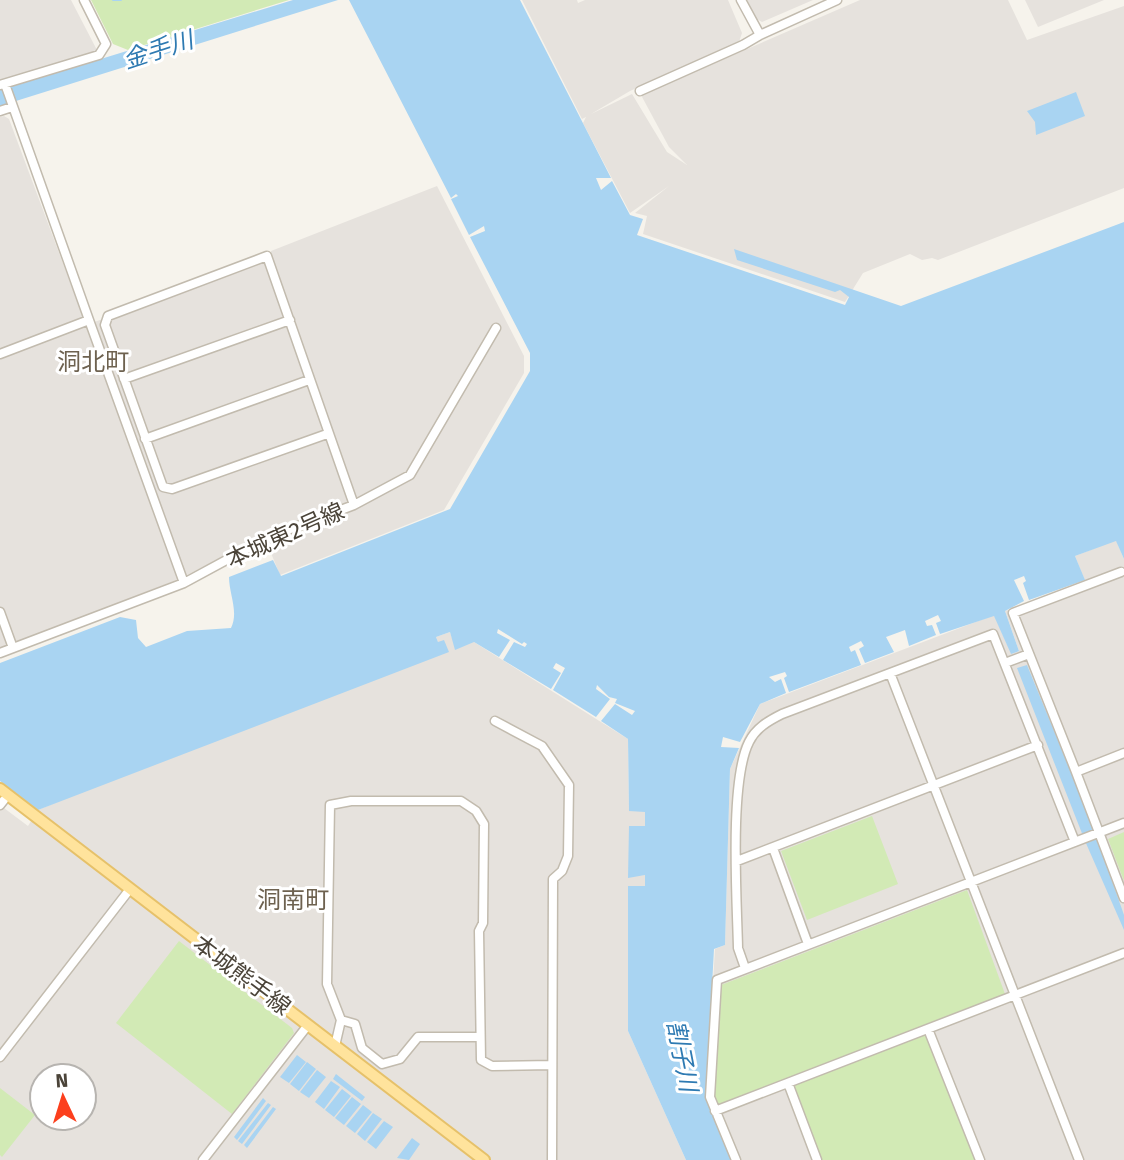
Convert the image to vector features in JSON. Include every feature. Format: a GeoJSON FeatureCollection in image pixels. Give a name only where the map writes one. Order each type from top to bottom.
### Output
{"type":"FeatureCollection","features":[{"type":"Feature","properties":{"kind":"main road","name":"本城熊手線"},"geometry":{"type":"LineString","coordinates":[[1,798],[128,890],[476,1160]]}},
{"type":"Feature","properties":{"kind":"main road","name":"本城熊手線"},"geometry":{"type":"LineString","coordinates":[[306,1027],[335,1046],[484,1160]]}},
{"type":"Feature","properties":{"kind":"street"},"geometry":{"type":"LineString","coordinates":[[84,0],[106,49],[99,55],[4,85],[184,583]]}},
{"type":"Feature","properties":{"kind":"street"},"geometry":{"type":"LineString","coordinates":[[741,0],[760,35]]}},
{"type":"Feature","properties":{"kind":"street"},"geometry":{"type":"LineString","coordinates":[[640,91],[743,46],[760,35],[837,0]]}},
{"type":"Feature","properties":{"kind":"street"},"geometry":{"type":"LineString","coordinates":[[0,111],[12,106]]}},
{"type":"Feature","properties":{"kind":"street"},"geometry":{"type":"LineString","coordinates":[[327,434],[172,489],[163,487],[105,325],[108,316],[267,256],[354,505]]}},
{"type":"Feature","properties":{"kind":"street"},"geometry":{"type":"LineString","coordinates":[[0,354],[89,320]]}},
{"type":"Feature","properties":{"kind":"street"},"geometry":{"type":"LineString","coordinates":[[124,379],[290,320]]}},
{"type":"Feature","properties":{"kind":"street","name":"本城東2号線"},"geometry":{"type":"LineString","coordinates":[[0,653],[184,583],[269,537],[354,505],[410,475],[496,328]]}},
{"type":"Feature","properties":{"kind":"street"},"geometry":{"type":"LineString","coordinates":[[145,439],[309,380]]}},
{"type":"Feature","properties":{"kind":"street"},"geometry":{"type":"LineString","coordinates":[[1079,840],[1038,745],[1017,658],[1013,613],[1123,574]]}},
{"type":"Feature","properties":{"kind":"street"},"geometry":{"type":"LineString","coordinates":[[0,612],[13,648]]}},
{"type":"Feature","properties":{"kind":"street"},"geometry":{"type":"LineString","coordinates":[[745,968],[738,948],[738,781],[749,743],[761,727],[782,714],[993,634],[1017,658],[1076,772],[1124,898]]}},
{"type":"Feature","properties":{"kind":"street"},"geometry":{"type":"LineString","coordinates":[[890,673],[1079,1160]]}},
{"type":"Feature","properties":{"kind":"street"},"geometry":{"type":"LineString","coordinates":[[495,721],[541,746],[569,785],[568,856],[562,871],[553,879],[552,1160]]}},
{"type":"Feature","properties":{"kind":"street"},"geometry":{"type":"LineString","coordinates":[[737,861],[1038,745]]}},
{"type":"Feature","properties":{"kind":"street"},"geometry":{"type":"LineString","coordinates":[[1076,772],[1124,753]]}},
{"type":"Feature","properties":{"kind":"street"},"geometry":{"type":"LineString","coordinates":[[335,1046],[341,1020],[327,985],[330,804],[351,801],[461,801],[476,811],[484,824],[479,1054],[484,1064],[552,1066]]}},
{"type":"Feature","properties":{"kind":"street"},"geometry":{"type":"LineString","coordinates":[[736,1160],[710,1097],[717,980],[1124,823]]}},
{"type":"Feature","properties":{"kind":"street"},"geometry":{"type":"LineString","coordinates":[[773,848],[808,944]]}},
{"type":"Feature","properties":{"kind":"street"},"geometry":{"type":"LineString","coordinates":[[0,1057],[128,890]]}},
{"type":"Feature","properties":{"kind":"street"},"geometry":{"type":"LineString","coordinates":[[715,1111],[1124,954]]}},
{"type":"Feature","properties":{"kind":"street"},"geometry":{"type":"LineString","coordinates":[[341,1020],[355,1024],[362,1048],[382,1064],[400,1059],[418,1037],[479,1037]]}},
{"type":"Feature","properties":{"kind":"street"},"geometry":{"type":"LineString","coordinates":[[203,1160],[306,1027]]}},
{"type":"Feature","properties":{"kind":"street"},"geometry":{"type":"LineString","coordinates":[[928,1029],[980,1160]]}},
{"type":"Feature","properties":{"kind":"street"},"geometry":{"type":"LineString","coordinates":[[788,1083],[817,1160]]}},
{"type":"Feature","properties":{"kind":"shaded area"},"geometry":{"type":"Polygon","coordinates":[[[0,0],[71,0],[99,54],[0,82],[0,0]]]}},
{"type":"Feature","properties":{"kind":"shaded area"},"geometry":{"type":"Polygon","coordinates":[[[522,0],[577,0],[578,3],[585,0],[728,0],[742,33],[739,42],[630,91],[591,114],[632,94],[667,152],[687,165],[669,147],[641,95],[860,0],[1008,0],[1027,40],[1124,6],[1124,188],[938,260],[922,260],[910,254],[863,273],[845,302],[643,234],[647,216],[635,213],[669,186],[630,213],[583,123],[586,117],[582,119],[522,0]]]}},
{"type":"Feature","properties":{"kind":"shaded area"},"geometry":{"type":"Polygon","coordinates":[[[747,0],[813,0],[762,22],[755,18],[747,0]]]}},
{"type":"Feature","properties":{"kind":"shaded area"},"geometry":{"type":"Polygon","coordinates":[[[1025,0],[1104,0],[1038,27],[1025,0]]]}},
{"type":"Feature","properties":{"kind":"shaded area"},"geometry":{"type":"Polygon","coordinates":[[[0,117],[9,119],[86,325],[270,259],[271,251],[437,186],[524,356],[524,373],[444,510],[280,575],[264,536],[179,579],[0,649],[0,117]]]}},
{"type":"Feature","properties":{"kind":"shaded area"},"geometry":{"type":"Polygon","coordinates":[[[1116,540],[1124,559],[1124,1160],[732,1160],[706,1097],[715,949],[725,945],[730,769],[760,704],[994,615],[1011,653],[1019,651],[1005,611],[1085,581],[1075,556],[1116,540]]]}},
{"type":"Feature","properties":{"kind":"shaded area"},"geometry":{"type":"Polygon","coordinates":[[[450,632],[452,638],[474,642],[628,739],[629,811],[645,811],[645,826],[629,826],[631,876],[645,875],[645,886],[628,887],[628,1031],[686,1160],[0,1160],[0,805],[28,826],[38,810],[438,642],[436,637],[450,632]]]}},
{"type":"Feature","properties":{"kind":"green space"},"geometry":{"type":"Polygon","coordinates":[[[91,0],[289,0],[128,50],[113,44],[91,0]]]}},
{"type":"Feature","properties":{"kind":"green space"},"geometry":{"type":"Polygon","coordinates":[[[872,816],[898,884],[807,920],[781,851],[872,816]]]}},
{"type":"Feature","properties":{"kind":"green space"},"geometry":{"type":"Polygon","coordinates":[[[1124,832],[1124,881],[1108,839],[1124,832]]]}},
{"type":"Feature","properties":{"kind":"green space"},"geometry":{"type":"Polygon","coordinates":[[[967,890],[1005,994],[717,1108],[713,1096],[721,985],[967,890]]]}},
{"type":"Feature","properties":{"kind":"green space"},"geometry":{"type":"Polygon","coordinates":[[[179,941],[292,1028],[294,1033],[232,1114],[116,1023],[179,941]]]}},
{"type":"Feature","properties":{"kind":"green space"},"geometry":{"type":"Polygon","coordinates":[[[926,1034],[975,1160],[822,1160],[793,1085],[926,1034]]]}},
{"type":"Feature","properties":{"kind":"green space"},"geometry":{"type":"Polygon","coordinates":[[[0,1088],[28,1110],[28,1124],[2,1157],[0,1088]]]}},
{"type":"Feature","properties":{"kind":"water","name":"金手川"},"geometry":{"type":"Polygon","coordinates":[[[293,0],[338,0],[0,106],[0,90],[293,0]]]}},
{"type":"Feature","properties":{"kind":"water","name":"割子川"},"geometry":{"type":"Polygon","coordinates":[[[349,0],[520,0],[611,178],[596,178],[601,190],[612,181],[630,215],[643,219],[637,235],[845,305],[849,297],[840,290],[835,292],[737,260],[734,249],[901,306],[1124,222],[1124,559],[1116,541],[1075,556],[1085,580],[1029,600],[1023,583],[1026,581],[1024,576],[1014,580],[1024,601],[1005,611],[1019,651],[1011,654],[994,616],[940,634],[936,623],[941,621],[938,615],[925,621],[927,626],[932,625],[936,635],[909,646],[905,630],[886,637],[894,652],[865,663],[859,649],[864,646],[861,641],[849,647],[851,652],[855,650],[861,665],[789,692],[784,678],[787,676],[785,672],[769,677],[775,682],[781,679],[786,693],[760,704],[740,742],[723,737],[721,747],[739,748],[730,769],[725,945],[714,949],[706,1097],[732,1160],[686,1160],[628,1031],[628,886],[645,886],[645,875],[628,878],[629,826],[645,826],[645,812],[629,811],[628,739],[601,721],[615,704],[632,715],[635,711],[615,703],[617,699],[609,697],[597,685],[596,689],[610,699],[596,717],[553,690],[565,668],[556,663],[553,668],[561,673],[551,689],[503,660],[514,642],[525,647],[527,644],[524,642],[522,644],[498,629],[497,633],[510,640],[499,657],[474,642],[455,650],[450,632],[436,637],[438,642],[444,640],[449,652],[38,810],[0,781],[0,663],[120,617],[136,620],[138,638],[146,647],[187,631],[231,628],[234,609],[229,577],[273,560],[281,576],[450,509],[530,371],[530,353],[470,237],[485,231],[484,226],[469,235],[451,199],[458,196],[456,194],[451,198],[349,0]]]}},
{"type":"Feature","properties":{"kind":"water"},"geometry":{"type":"Polygon","coordinates":[[[1076,92],[1085,116],[1036,135],[1035,122],[1027,111],[1076,92]]]}},
{"type":"Feature","properties":{"kind":"water"},"geometry":{"type":"Polygon","coordinates":[[[1027,665],[1091,821],[1124,915],[1124,930],[1085,841],[1017,668],[1027,665]]]}},
{"type":"Feature","properties":{"kind":"water"},"geometry":{"type":"Polygon","coordinates":[[[297,1055],[306,1062],[289,1083],[280,1077],[297,1055]]]}},
{"type":"Feature","properties":{"kind":"water"},"geometry":{"type":"Polygon","coordinates":[[[307,1062],[316,1069],[299,1091],[290,1084],[307,1062]]]}},
{"type":"Feature","properties":{"kind":"water"},"geometry":{"type":"Polygon","coordinates":[[[317,1070],[326,1077],[309,1098],[300,1092],[317,1070]]]}},
{"type":"Feature","properties":{"kind":"water"},"geometry":{"type":"Polygon","coordinates":[[[336,1074],[365,1097],[362,1101],[333,1079],[336,1074]]]}},
{"type":"Feature","properties":{"kind":"water"},"geometry":{"type":"Polygon","coordinates":[[[331,1081],[340,1087],[324,1109],[315,1102],[331,1081]]]}},
{"type":"Feature","properties":{"kind":"water"},"geometry":{"type":"Polygon","coordinates":[[[342,1089],[351,1096],[334,1117],[325,1110],[342,1089]]]}},
{"type":"Feature","properties":{"kind":"water"},"geometry":{"type":"Polygon","coordinates":[[[352,1097],[361,1104],[344,1125],[335,1118],[352,1097]]]}},
{"type":"Feature","properties":{"kind":"water"},"geometry":{"type":"Polygon","coordinates":[[[263,1098],[266,1101],[237,1140],[234,1137],[263,1098]]]}},
{"type":"Feature","properties":{"kind":"water"},"geometry":{"type":"Polygon","coordinates":[[[268,1103],[271,1105],[242,1144],[238,1141],[268,1103]]]}},
{"type":"Feature","properties":{"kind":"water"},"geometry":{"type":"Polygon","coordinates":[[[363,1105],[372,1112],[355,1133],[346,1126],[363,1105]]]}},
{"type":"Feature","properties":{"kind":"water"},"geometry":{"type":"Polygon","coordinates":[[[273,1107],[276,1109],[247,1148],[244,1145],[273,1107]]]}},
{"type":"Feature","properties":{"kind":"water"},"geometry":{"type":"Polygon","coordinates":[[[373,1113],[382,1119],[365,1141],[357,1134],[373,1113]]]}},
{"type":"Feature","properties":{"kind":"water"},"geometry":{"type":"Polygon","coordinates":[[[384,1121],[393,1127],[376,1149],[367,1142],[384,1121]]]}},
{"type":"Feature","properties":{"kind":"water"},"geometry":{"type":"Polygon","coordinates":[[[412,1138],[420,1144],[409,1160],[397,1158],[412,1138]]]}},
{"type":"Feature","properties":{"kind":"waterway"},"geometry":{"type":"LineString","coordinates":[[113,0],[121,0]]}},
{"type":"Feature","properties":{"kind":"district","name":"洞北町"},"geometry":{"type":"Point","coordinates":[93,362]}},
{"type":"Feature","properties":{"kind":"district","name":"洞南町"},"geometry":{"type":"Point","coordinates":[293,900]}}]}
